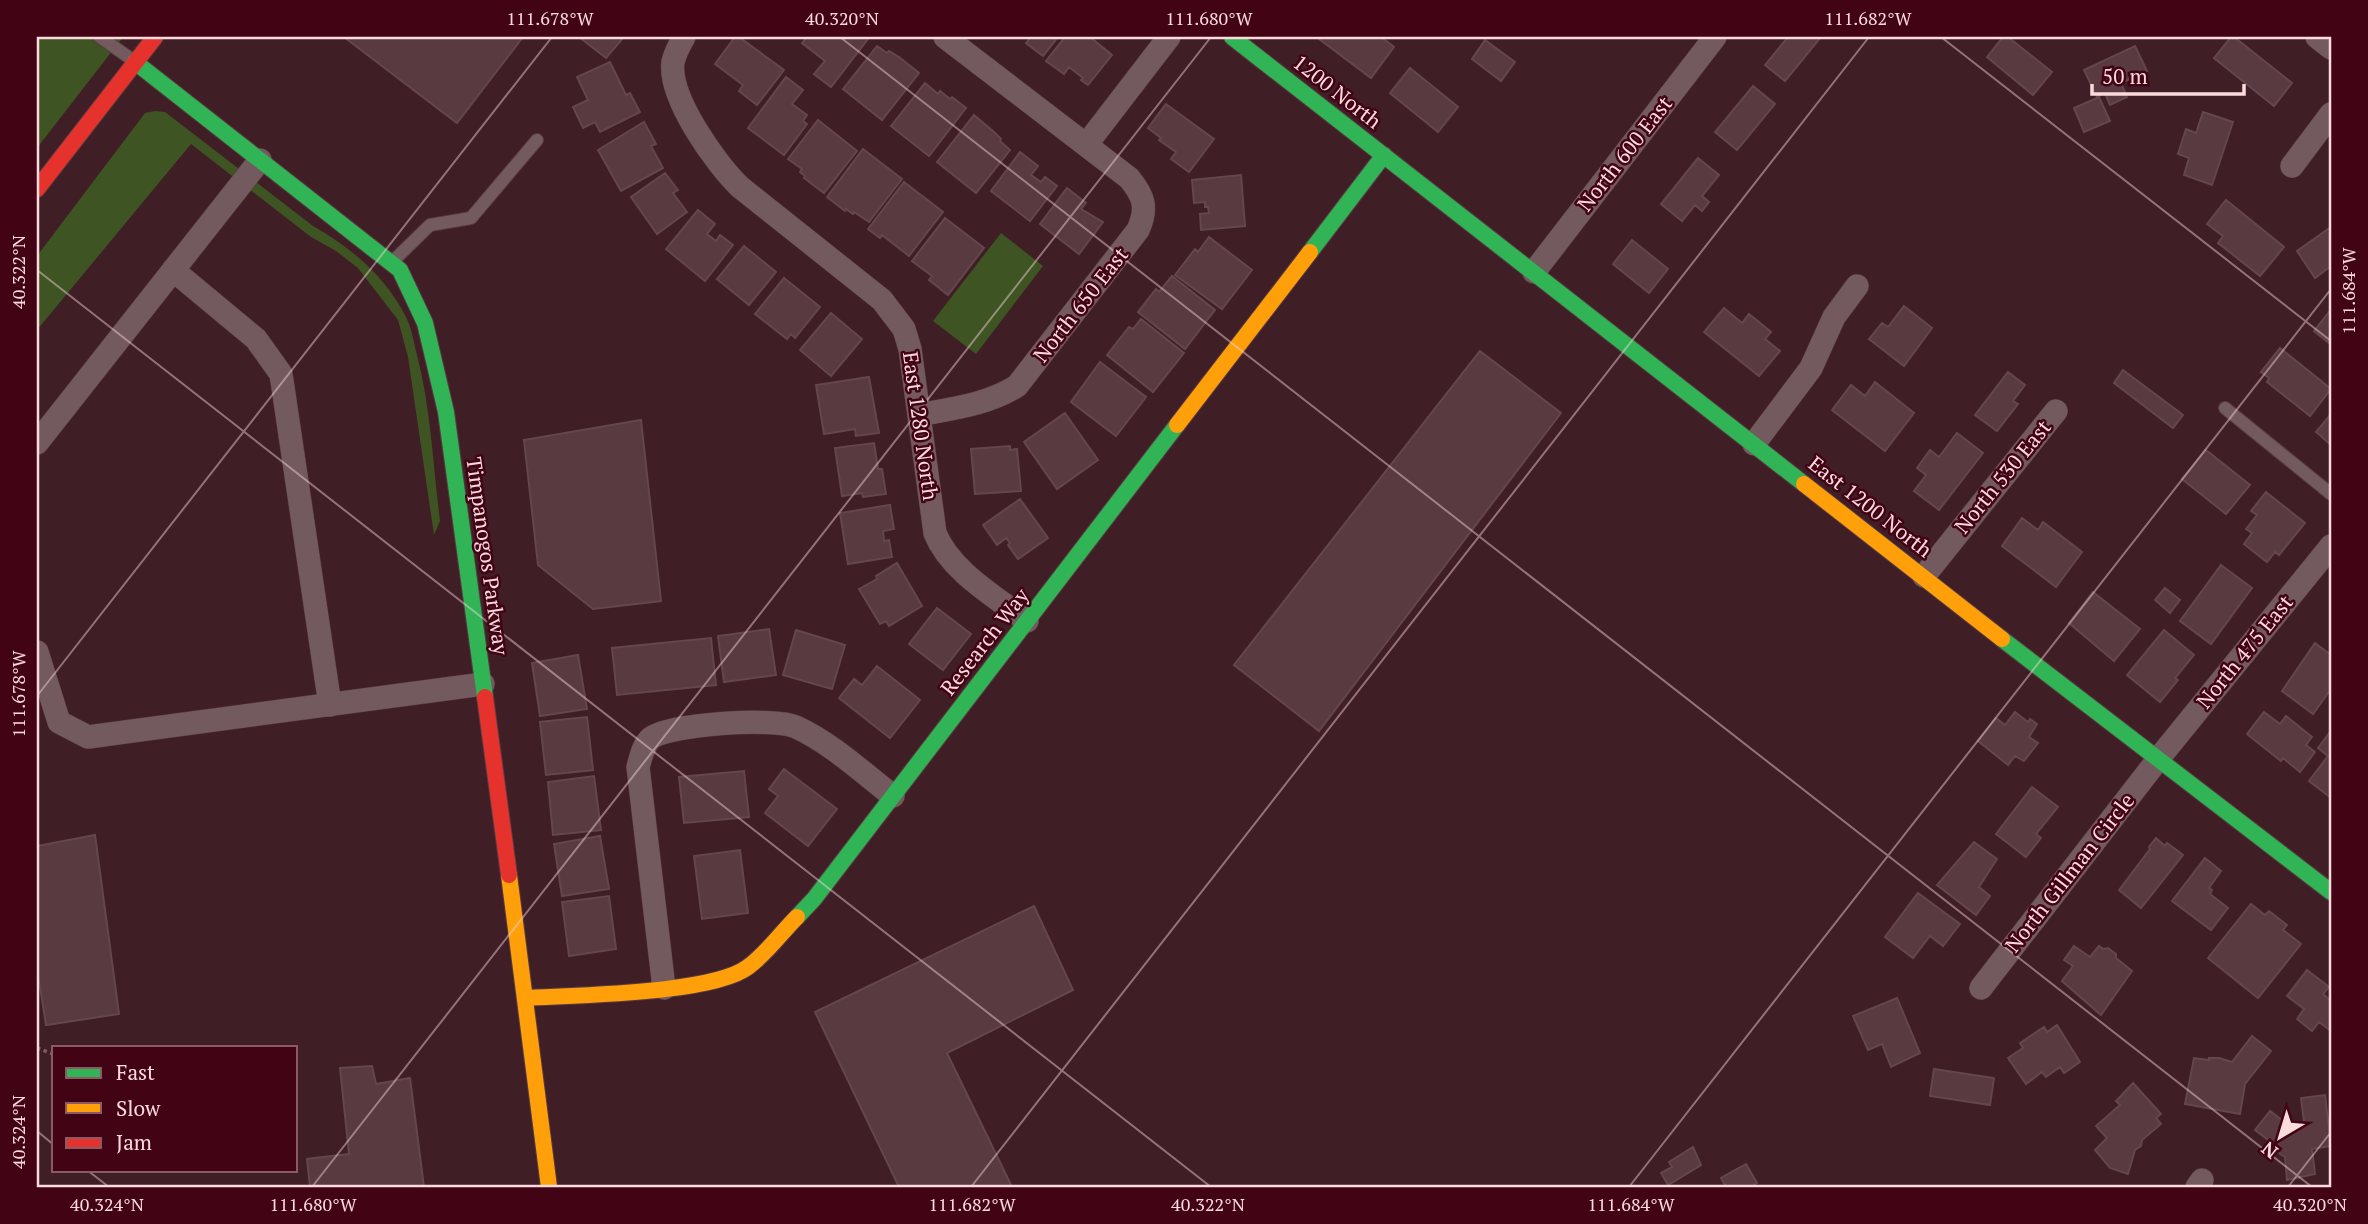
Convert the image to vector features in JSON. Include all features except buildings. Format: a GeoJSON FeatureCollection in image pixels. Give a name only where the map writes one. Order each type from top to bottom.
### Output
{"type":"FeatureCollection","features":[{"type":"Feature","properties":{"kind":"street"},"geometry":{"type":"LineString","coordinates":[[37,189],[155,37]]}},
{"type":"Feature","properties":{"kind":"street","name":"East 1280 North"},"geometry":{"type":"LineString","coordinates":[[684,37],[673,62],[680,97],[708,150],[721,168],[740,187],[854,276],[893,312],[904,329],[910,349],[935,533],[940,547],[952,562],[1027,621]]}},
{"type":"Feature","properties":{"kind":"street","name":"North 650 East"},"geometry":{"type":"LineString","coordinates":[[919,415],[982,403],[1017,386],[1139,230],[1144,219],[1145,205],[1140,191],[1129,178],[944,37]]}},
{"type":"Feature","properties":{"kind":"street"},"geometry":{"type":"LineString","coordinates":[[1086,145],[1169,37]]}},
{"type":"Feature","properties":{"kind":"street","name":"1200 North"},"geometry":{"type":"LineString","coordinates":[[1231,37],[1384,155]]}},
{"type":"Feature","properties":{"kind":"street","name":"North 600 East"},"geometry":{"type":"LineString","coordinates":[[1534,272],[1715,37]]}},
{"type":"Feature","properties":{"kind":"street"},"geometry":{"type":"LineString","coordinates":[[2317,37],[2331,48]]}},
{"type":"Feature","properties":{"kind":"street","name":"Timpanogos Parkway"},"geometry":{"type":"LineString","coordinates":[[135,62],[400,270],[425,323],[446,412],[526,998],[549,1187]]}},
{"type":"Feature","properties":{"kind":"street"},"geometry":{"type":"LineString","coordinates":[[2292,166],[2331,114]]}},
{"type":"Feature","properties":{"kind":"street","name":"East 1200 North"},"geometry":{"type":"LineString","coordinates":[[1384,155],[2020,653],[2325,882]]}},
{"type":"Feature","properties":{"kind":"street","name":"Research Way"},"geometry":{"type":"LineString","coordinates":[[526,998],[664,988],[723,979],[748,967],[814,899],[1384,155]]}},
{"type":"Feature","properties":{"kind":"street"},"geometry":{"type":"LineString","coordinates":[[37,443],[260,160]]}},
{"type":"Feature","properties":{"kind":"street"},"geometry":{"type":"LineString","coordinates":[[173,270],[256,339],[281,374],[330,705]]}},
{"type":"Feature","properties":{"kind":"street"},"geometry":{"type":"LineString","coordinates":[[1754,444],[1811,368],[1833,317],[1857,286]]}},
{"type":"Feature","properties":{"kind":"street","name":"North 530 East"},"geometry":{"type":"LineString","coordinates":[[1924,576],[2056,411]]}},
{"type":"Feature","properties":{"kind":"street","name":"North 475 East"},"geometry":{"type":"LineString","coordinates":[[2159,758],[2331,546]]}},
{"type":"Feature","properties":{"kind":"street"},"geometry":{"type":"LineString","coordinates":[[37,652],[59,722],[88,737],[483,684]]}},
{"type":"Feature","properties":{"kind":"street"},"geometry":{"type":"LineString","coordinates":[[664,988],[638,767],[650,739],[671,731],[744,722],[792,725],[824,743],[892,796]]}},
{"type":"Feature","properties":{"kind":"street","name":"North Gillman Circle"},"geometry":{"type":"LineString","coordinates":[[1981,988],[2159,758]]}},
{"type":"Feature","properties":{"kind":"lane"},"geometry":{"type":"LineString","coordinates":[[100,37],[135,62]]}},
{"type":"Feature","properties":{"kind":"lane"},"geometry":{"type":"LineString","coordinates":[[391,263],[430,225],[471,218],[537,140]]}},
{"type":"Feature","properties":{"kind":"lane"},"geometry":{"type":"LineString","coordinates":[[2225,408],[2331,494]]}},
{"type":"Feature","properties":{"kind":"green space"},"geometry":{"type":"Polygon","coordinates":[[[37,37],[123,37],[37,148],[37,37]]]}},
{"type":"Feature","properties":{"kind":"green space"},"geometry":{"type":"Polygon","coordinates":[[[165,112],[313,226],[355,254],[379,277],[399,304],[410,328],[426,396],[440,521],[434,535],[408,357],[398,320],[358,268],[311,237],[191,144],[37,330],[37,256],[145,113],[165,112]]]}},
{"type":"Feature","properties":{"kind":"green space"},"geometry":{"type":"Polygon","coordinates":[[[1001,233],[1043,266],[976,354],[933,321],[1001,233]]]}},
{"type":"Feature","properties":{"kind":"traffic: fast"},"geometry":{"type":"LineString","coordinates":[[1232,37],[1804,484]]}},
{"type":"Feature","properties":{"kind":"traffic: fast"},"geometry":{"type":"LineString","coordinates":[[135,62],[400,270],[425,323],[446,412],[485,697]]}},
{"type":"Feature","properties":{"kind":"traffic: fast"},"geometry":{"type":"LineString","coordinates":[[1310,252],[1384,155]]}},
{"type":"Feature","properties":{"kind":"traffic: fast"},"geometry":{"type":"LineString","coordinates":[[797,917],[814,899],[1177,425]]}},
{"type":"Feature","properties":{"kind":"traffic: fast"},"geometry":{"type":"LineString","coordinates":[[2002,639],[2331,892]]}},
{"type":"Feature","properties":{"kind":"traffic: slow"},"geometry":{"type":"LineString","coordinates":[[1177,425],[1310,252]]}},
{"type":"Feature","properties":{"kind":"traffic: slow"},"geometry":{"type":"LineString","coordinates":[[1804,484],[2002,639]]}},
{"type":"Feature","properties":{"kind":"traffic: slow"},"geometry":{"type":"LineString","coordinates":[[509,875],[549,1187]]}},
{"type":"Feature","properties":{"kind":"traffic: slow"},"geometry":{"type":"LineString","coordinates":[[526,998],[642,992],[705,983],[730,976],[755,962],[797,917]]}},
{"type":"Feature","properties":{"kind":"traffic: jam"},"geometry":{"type":"LineString","coordinates":[[37,189],[155,37]]}},
{"type":"Feature","properties":{"kind":"traffic: jam"},"geometry":{"type":"LineString","coordinates":[[485,697],[509,875]]}}]}
